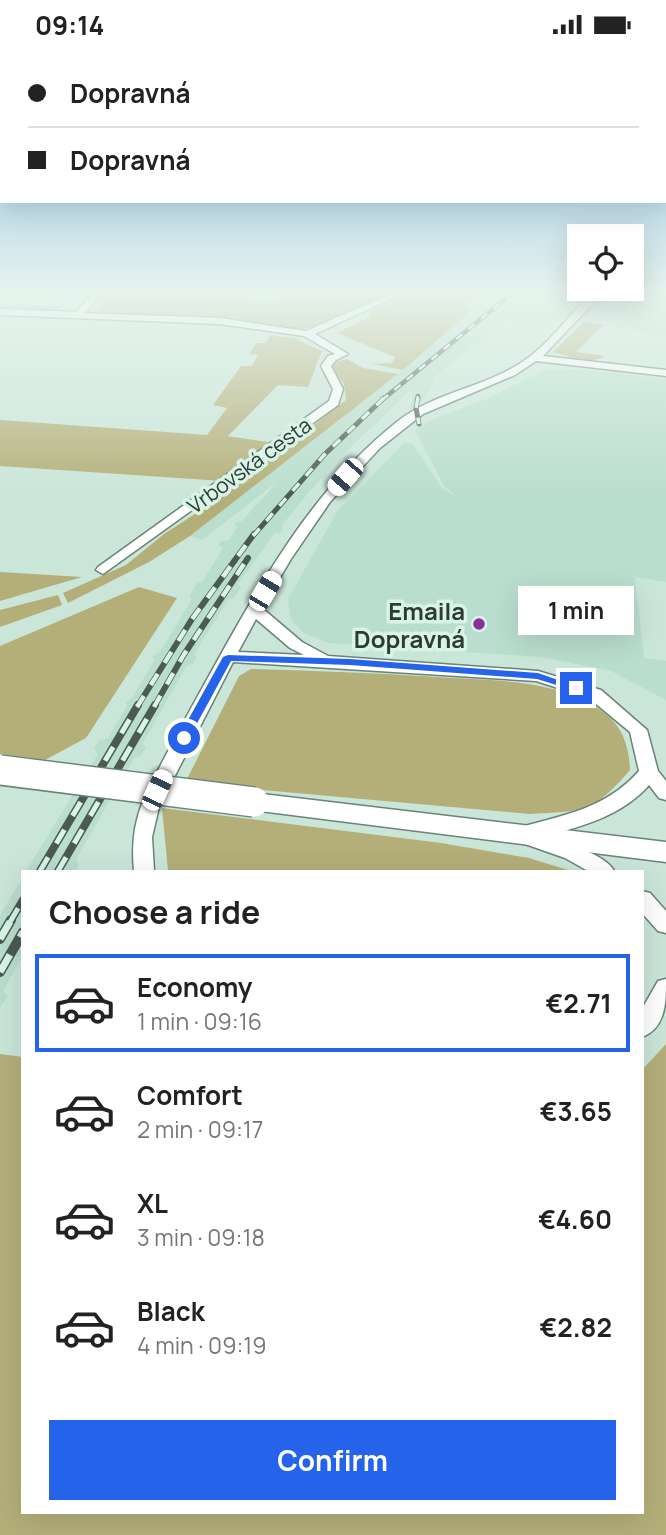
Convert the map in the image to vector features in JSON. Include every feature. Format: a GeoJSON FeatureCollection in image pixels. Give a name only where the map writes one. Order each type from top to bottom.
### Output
{"type":"FeatureCollection","features":[{"type":"Feature","properties":{"kind":"main road"},"geometry":{"type":"LineString","coordinates":[[0,770],[666,852]]}},
{"type":"Feature","properties":{"kind":"street","name":"Vrbovská cesta"},"geometry":{"type":"LineString","coordinates":[[103,571],[334,403],[338,389],[326,366],[330,360]]}},
{"type":"Feature","properties":{"kind":"street"},"geometry":{"type":"LineString","coordinates":[[144,870],[142,837],[149,807],[254,609],[306,521],[345,477],[405,421],[514,371],[530,360]]}},
{"type":"Feature","properties":{"kind":"street"},"geometry":{"type":"LineString","coordinates":[[555,360],[666,373]]}},
{"type":"Feature","properties":{"kind":"street"},"geometry":{"type":"LineString","coordinates":[[254,609],[296,645],[327,661]]}},
{"type":"Feature","properties":{"kind":"street"},"geometry":{"type":"LineString","coordinates":[[228,657],[538,676],[595,694],[638,730],[649,772],[666,794]]}},
{"type":"Feature","properties":{"kind":"street"},"geometry":{"type":"LineString","coordinates":[[518,834],[569,823],[602,810],[635,790],[649,772]]}},
{"type":"Feature","properties":{"kind":"street"},"geometry":{"type":"LineString","coordinates":[[518,834],[572,853],[602,870]]}},
{"type":"Feature","properties":{"kind":"street"},"geometry":{"type":"LineString","coordinates":[[644,901],[666,925]]}},
{"type":"Feature","properties":{"kind":"street"},"geometry":{"type":"LineString","coordinates":[[644,1025],[656,1010],[666,988]]}},
{"type":"Feature","properties":{"kind":"shaded area"},"geometry":{"type":"Polygon","coordinates":[[[255,360],[318,360],[308,387],[278,385],[228,436],[220,435],[274,443],[223,481],[0,466],[0,420],[207,435],[227,408],[213,405],[241,366],[252,366],[255,360]]]}},
{"type":"Feature","properties":{"kind":"shaded area"},"geometry":{"type":"Polygon","coordinates":[[[349,360],[363,368],[398,374],[190,536],[149,562],[68,603],[63,593],[126,565],[164,534],[218,499],[346,400],[344,384],[332,368],[336,362],[349,360]]]}},
{"type":"Feature","properties":{"kind":"shaded area"},"geometry":{"type":"Polygon","coordinates":[[[393,360],[414,360],[403,370],[372,364],[392,363],[393,360]]]}},
{"type":"Feature","properties":{"kind":"shaded area"},"geometry":{"type":"Polygon","coordinates":[[[414,360],[455,360],[437,375],[422,401],[410,410],[414,391],[410,391],[340,457],[281,526],[281,532],[275,533],[238,584],[241,587],[234,598],[228,600],[194,654],[197,657],[193,664],[187,665],[143,743],[146,747],[141,755],[134,758],[76,860],[79,865],[76,870],[27,870],[98,754],[94,749],[99,741],[108,738],[127,706],[126,703],[155,660],[152,657],[160,652],[192,599],[189,596],[197,583],[203,581],[223,548],[219,545],[221,541],[229,540],[237,527],[234,525],[242,521],[277,482],[202,540],[190,536],[414,360]]]}},
{"type":"Feature","properties":{"kind":"shaded area"},"geometry":{"type":"Polygon","coordinates":[[[576,369],[666,379],[666,582],[631,576],[635,578],[644,658],[666,661],[666,700],[611,671],[541,657],[328,643],[304,633],[291,620],[288,599],[338,510],[405,442],[413,444],[441,487],[459,499],[444,486],[415,430],[428,421],[491,397],[545,370],[576,369]]]}},
{"type":"Feature","properties":{"kind":"shaded area"},"geometry":{"type":"Polygon","coordinates":[[[0,572],[82,577],[0,601],[0,572]]]}},
{"type":"Feature","properties":{"kind":"shaded area"},"geometry":{"type":"Polygon","coordinates":[[[139,587],[177,598],[86,738],[45,760],[0,754],[0,646],[139,587]]]}},
{"type":"Feature","properties":{"kind":"shaded area"},"geometry":{"type":"Polygon","coordinates":[[[58,595],[62,605],[0,627],[0,610],[58,595]]]}},
{"type":"Feature","properties":{"kind":"shaded area"},"geometry":{"type":"Polygon","coordinates":[[[251,669],[480,679],[547,688],[588,702],[606,714],[624,739],[630,770],[606,795],[586,807],[563,812],[529,814],[185,783],[239,676],[251,669]]]}},
{"type":"Feature","properties":{"kind":"shaded area"},"geometry":{"type":"Polygon","coordinates":[[[162,808],[441,843],[529,858],[568,870],[168,870],[162,808]]]}},
{"type":"Feature","properties":{"kind":"shaded area"},"geometry":{"type":"Polygon","coordinates":[[[21,880],[21,959],[3,991],[7,997],[0,1008],[0,915],[21,880]]]}},
{"type":"Feature","properties":{"kind":"shaded area"},"geometry":{"type":"Polygon","coordinates":[[[666,1044],[666,1535],[0,1535],[0,1054],[21,1057],[21,1514],[644,1514],[644,1068],[666,1044]]]}},
{"type":"Feature","properties":{"kind":"railway"},"geometry":{"type":"LineString","coordinates":[[382,400],[430,360]]}},
{"type":"Feature","properties":{"kind":"railway"},"geometry":{"type":"LineString","coordinates":[[417,400],[418,396]]}},
{"type":"Feature","properties":{"kind":"railway"},"geometry":{"type":"LineString","coordinates":[[253,536],[325,454],[384,398]]}},
{"type":"Feature","properties":{"kind":"railway"},"geometry":{"type":"LineString","coordinates":[[418,398],[416,408],[419,424]]}},
{"type":"Feature","properties":{"kind":"railway"},"geometry":{"type":"LineString","coordinates":[[137,707],[192,619],[254,534]]}},
{"type":"Feature","properties":{"kind":"railway"},"geometry":{"type":"LineString","coordinates":[[154,707],[183,656],[248,558]]}},
{"type":"Feature","properties":{"kind":"railway"},"geometry":{"type":"LineString","coordinates":[[41,870],[138,705]]}},
{"type":"Feature","properties":{"kind":"railway"},"geometry":{"type":"LineString","coordinates":[[59,870],[155,705]]}},
{"type":"Feature","properties":{"kind":"railway"},"geometry":{"type":"LineString","coordinates":[[10,922],[21,903]]}},
{"type":"Feature","properties":{"kind":"railway"},"geometry":{"type":"LineString","coordinates":[[0,939],[11,920]]}},
{"type":"Feature","properties":{"kind":"railway"},"geometry":{"type":"LineString","coordinates":[[0,972],[21,935]]}},
{"type":"Feature","properties":{"kind":"place","name":"Emaila Dopravná"},"geometry":{"type":"Point","coordinates":[479,624]}},
{"type":"Feature","properties":{"kind":"route"},"geometry":{"type":"LineString","coordinates":[[184,738],[228,657],[440,667],[538,676],[576,688]]}}]}
